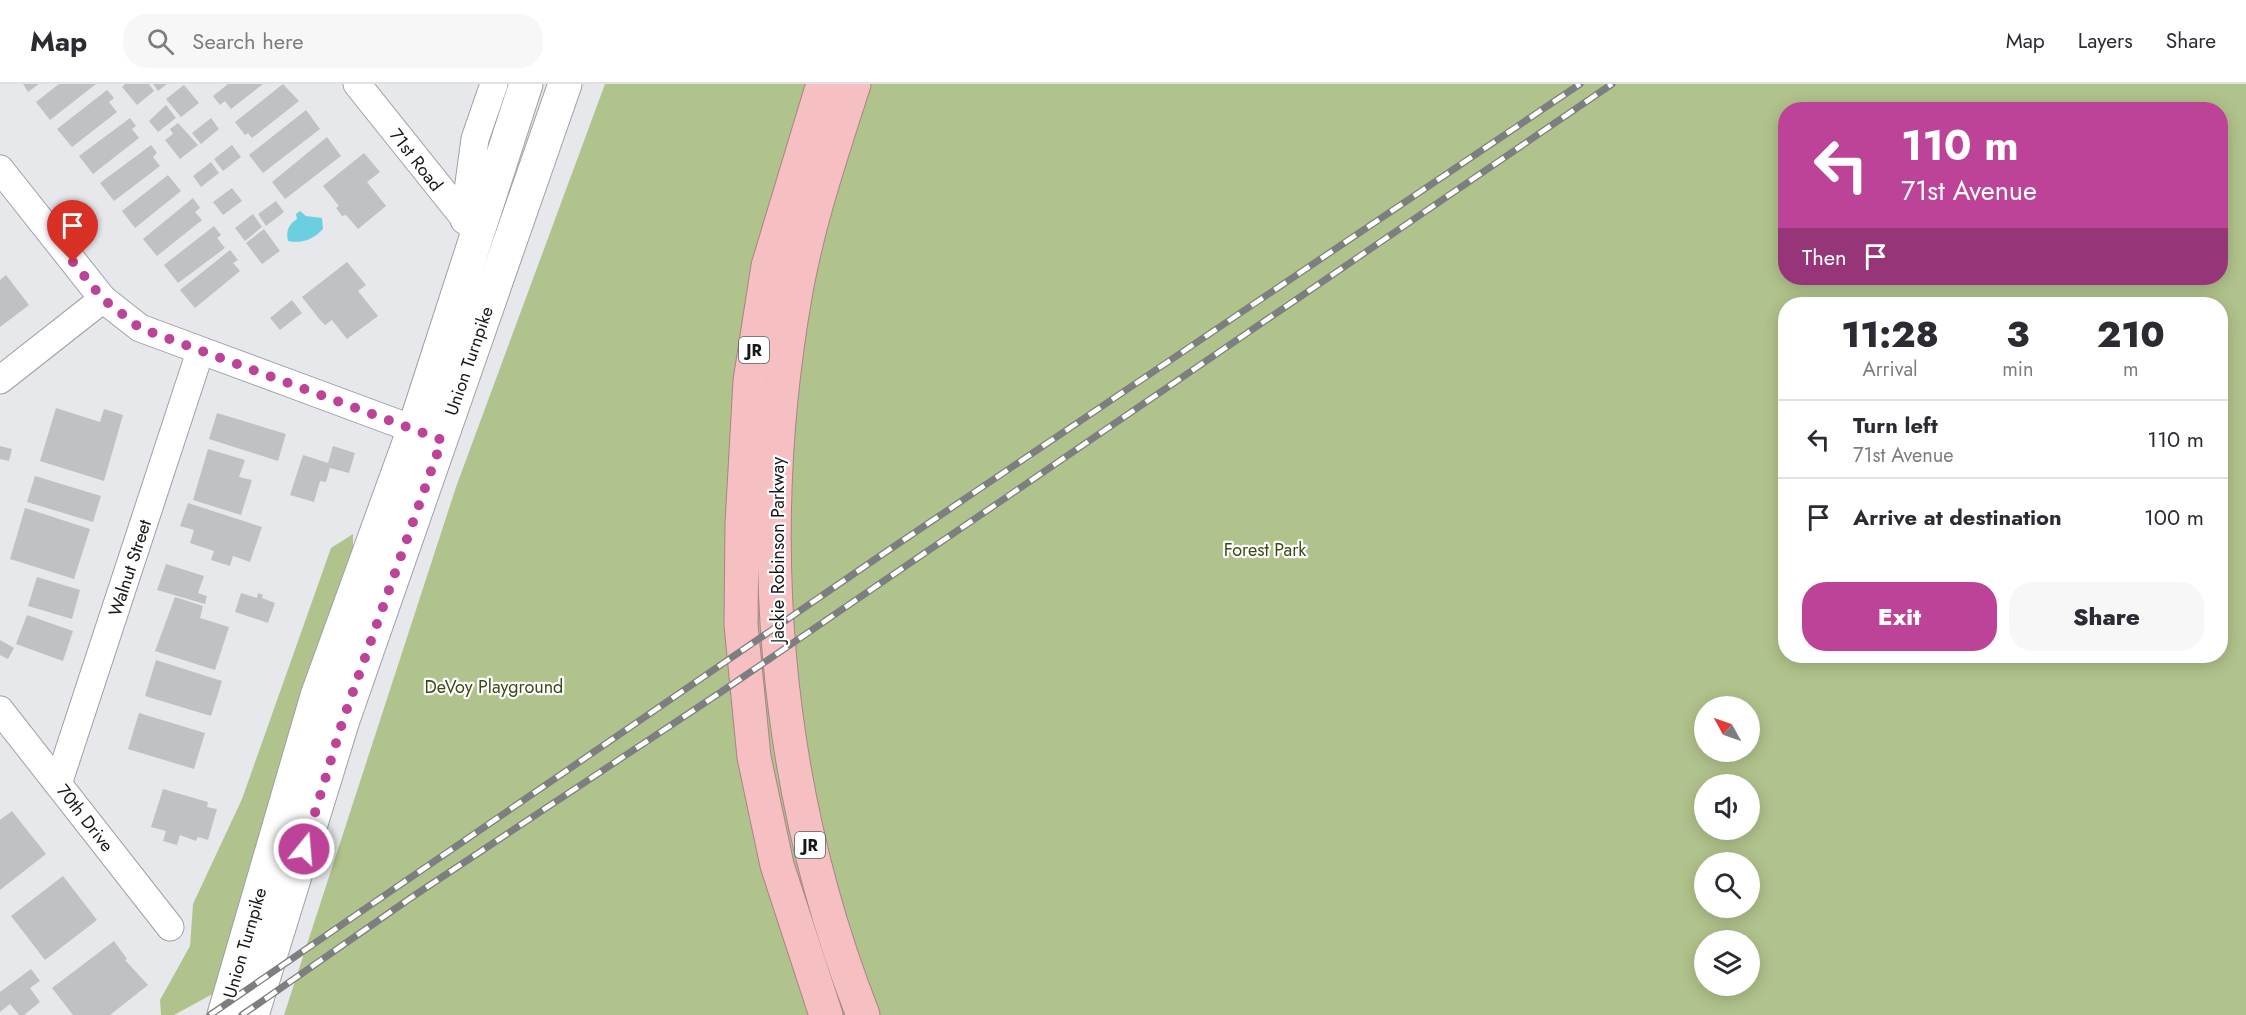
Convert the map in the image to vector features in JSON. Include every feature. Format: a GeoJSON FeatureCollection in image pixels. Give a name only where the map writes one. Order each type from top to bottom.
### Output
{"type":"FeatureCollection","features":[{"type":"Feature","properties":{"kind":"highway","name":"Jackie Robinson Parkway"},"geometry":{"type":"LineString","coordinates":[[823,84],[768,266],[750,381],[742,524],[741,625],[754,757],[777,865],[826,1015]]}},
{"type":"Feature","properties":{"kind":"highway","name":"Jackie Robinson Parkway"},"geometry":{"type":"LineString","coordinates":[[854,84],[823,180],[793,312],[781,393],[775,482],[775,601],[784,711],[801,810],[822,893],[863,1015]]}},
{"type":"Feature","properties":{"kind":"main road","name":"Union Turnpike"},"geometry":{"type":"LineString","coordinates":[[252,1015],[428,435],[471,227],[526,84]]}},
{"type":"Feature","properties":{"kind":"main road","name":"Union Turnpike"},"geometry":{"type":"LineString","coordinates":[[224,1015],[317,696],[428,435],[565,84]]}},
{"type":"Feature","properties":{"kind":"street","name":"71st Road"},"geometry":{"type":"LineString","coordinates":[[357,84],[471,227]]}},
{"type":"Feature","properties":{"kind":"street","name":"Union Turnpike"},"geometry":{"type":"LineString","coordinates":[[471,227],[475,139],[494,84]]}},
{"type":"Feature","properties":{"kind":"street"},"geometry":{"type":"LineString","coordinates":[[0,169],[103,299],[140,328],[428,435]]}},
{"type":"Feature","properties":{"kind":"street"},"geometry":{"type":"LineString","coordinates":[[0,380],[103,299]]}},
{"type":"Feature","properties":{"kind":"street","name":"Walnut Street"},"geometry":{"type":"LineString","coordinates":[[58,784],[200,352]]}},
{"type":"Feature","properties":{"kind":"street","name":"70th Drive"},"geometry":{"type":"LineString","coordinates":[[0,710],[170,927]]}},
{"type":"Feature","properties":{"kind":"green space","name":"Forest Park"},"geometry":{"type":"Polygon","coordinates":[[[605,84],[2246,84],[2246,1015],[284,1015],[456,487],[605,84]]]}},
{"type":"Feature","properties":{"kind":"green space"},"geometry":{"type":"Polygon","coordinates":[[[353,534],[353,556],[220,990],[174,1015],[161,1015],[160,1000],[190,946],[193,904],[242,799],[331,548],[353,534]]]}},
{"type":"Feature","properties":{"kind":"water"},"geometry":{"type":"Polygon","coordinates":[[[300,211],[306,216],[322,218],[323,229],[316,236],[307,240],[288,241],[288,228],[297,219],[296,214],[300,211]]]}},
{"type":"Feature","properties":{"kind":"building"},"geometry":{"type":"Polygon","coordinates":[[[23,84],[39,84],[28,92],[23,84]]]}},
{"type":"Feature","properties":{"kind":"building"},"geometry":{"type":"Polygon","coordinates":[[[59,84],[96,84],[50,120],[36,102],[59,84]]]}},
{"type":"Feature","properties":{"kind":"building"},"geometry":{"type":"Polygon","coordinates":[[[125,84],[149,84],[154,91],[137,105],[122,87],[125,84]]]}},
{"type":"Feature","properties":{"kind":"building"},"geometry":{"type":"Polygon","coordinates":[[[153,84],[167,84],[158,91],[153,84]]]}},
{"type":"Feature","properties":{"kind":"building"},"geometry":{"type":"Polygon","coordinates":[[[228,84],[263,84],[231,109],[225,101],[220,105],[213,96],[228,84]]]}},
{"type":"Feature","properties":{"kind":"building"},"geometry":{"type":"Polygon","coordinates":[[[283,84],[299,101],[252,138],[248,133],[245,135],[235,122],[283,84]]]}},
{"type":"Feature","properties":{"kind":"building"},"geometry":{"type":"Polygon","coordinates":[[[184,85],[199,103],[181,117],[166,99],[184,85]]]}},
{"type":"Feature","properties":{"kind":"building"},"geometry":{"type":"Polygon","coordinates":[[[107,90],[114,98],[109,102],[117,112],[72,147],[57,129],[107,90]]]}},
{"type":"Feature","properties":{"kind":"building"},"geometry":{"type":"Polygon","coordinates":[[[166,105],[176,118],[158,132],[149,121],[166,105]]]}},
{"type":"Feature","properties":{"kind":"building"},"geometry":{"type":"Polygon","coordinates":[[[306,110],[320,129],[263,173],[249,155],[306,110]]]}},
{"type":"Feature","properties":{"kind":"building"},"geometry":{"type":"Polygon","coordinates":[[[130,118],[136,126],[132,129],[139,138],[93,174],[79,156],[130,118]]]}},
{"type":"Feature","properties":{"kind":"building"},"geometry":{"type":"Polygon","coordinates":[[[211,118],[219,129],[201,144],[192,133],[211,118]]]}},
{"type":"Feature","properties":{"kind":"building"},"geometry":{"type":"Polygon","coordinates":[[[178,123],[198,145],[180,159],[165,140],[173,134],[170,129],[178,123]]]}},
{"type":"Feature","properties":{"kind":"building"},"geometry":{"type":"Polygon","coordinates":[[[327,137],[341,156],[285,199],[272,182],[327,137]]]}},
{"type":"Feature","properties":{"kind":"building"},"geometry":{"type":"Polygon","coordinates":[[[151,145],[157,153],[153,157],[160,166],[114,201],[100,183],[151,145]]]}},
{"type":"Feature","properties":{"kind":"building"},"geometry":{"type":"Polygon","coordinates":[[[232,145],[241,157],[223,171],[214,159],[232,145]]]}},
{"type":"Feature","properties":{"kind":"building"},"geometry":{"type":"Polygon","coordinates":[[[364,153],[380,172],[367,182],[386,206],[358,229],[346,215],[342,216],[336,208],[339,206],[323,186],[364,153]]]}},
{"type":"Feature","properties":{"kind":"building"},"geometry":{"type":"Polygon","coordinates":[[[211,162],[219,173],[201,187],[193,176],[211,162]]]}},
{"type":"Feature","properties":{"kind":"building"},"geometry":{"type":"Polygon","coordinates":[[[168,175],[181,191],[135,228],[122,211],[168,175]]]}},
{"type":"Feature","properties":{"kind":"building"},"geometry":{"type":"Polygon","coordinates":[[[232,188],[242,201],[223,215],[213,202],[232,188]]]}},
{"type":"Feature","properties":{"kind":"building"},"geometry":{"type":"Polygon","coordinates":[[[193,198],[200,208],[195,212],[202,220],[157,256],[143,239],[193,198]]]}},
{"type":"Feature","properties":{"kind":"building"},"geometry":{"type":"Polygon","coordinates":[[[276,201],[284,212],[266,226],[258,214],[276,201]]]}},
{"type":"Feature","properties":{"kind":"building"},"geometry":{"type":"Polygon","coordinates":[[[253,214],[262,227],[245,241],[235,228],[253,214]]]}},
{"type":"Feature","properties":{"kind":"building"},"geometry":{"type":"Polygon","coordinates":[[[214,226],[221,235],[217,238],[225,248],[178,283],[164,265],[214,226]]]}},
{"type":"Feature","properties":{"kind":"building"},"geometry":{"type":"Polygon","coordinates":[[[264,229],[280,251],[262,264],[246,243],[264,229]]]}},
{"type":"Feature","properties":{"kind":"building"},"geometry":{"type":"Polygon","coordinates":[[[230,250],[238,260],[233,263],[240,271],[195,308],[180,290],[230,250]]]}},
{"type":"Feature","properties":{"kind":"building"},"geometry":{"type":"Polygon","coordinates":[[[347,262],[366,285],[358,291],[378,316],[347,339],[332,320],[325,325],[302,297],[347,262]]]}},
{"type":"Feature","properties":{"kind":"building"},"geometry":{"type":"Polygon","coordinates":[[[6,275],[29,305],[0,327],[0,280],[6,275]]]}},
{"type":"Feature","properties":{"kind":"building"},"geometry":{"type":"Polygon","coordinates":[[[292,300],[302,313],[280,330],[270,318],[292,300]]]}},
{"type":"Feature","properties":{"kind":"building"},"geometry":{"type":"Polygon","coordinates":[[[56,408],[100,422],[104,409],[123,415],[104,481],[40,461],[56,408]]]}},
{"type":"Feature","properties":{"kind":"building"},"geometry":{"type":"Polygon","coordinates":[[[217,413],[286,434],[278,461],[209,439],[217,413]]]}},
{"type":"Feature","properties":{"kind":"building"},"geometry":{"type":"Polygon","coordinates":[[[0,446],[12,449],[9,461],[0,459],[0,446]]]}},
{"type":"Feature","properties":{"kind":"building"},"geometry":{"type":"Polygon","coordinates":[[[333,446],[355,453],[349,473],[330,468],[326,482],[320,481],[314,502],[290,495],[303,455],[328,463],[333,446]]]}},
{"type":"Feature","properties":{"kind":"building"},"geometry":{"type":"Polygon","coordinates":[[[208,449],[245,460],[239,477],[252,480],[241,515],[193,500],[208,449]]]}},
{"type":"Feature","properties":{"kind":"building"},"geometry":{"type":"Polygon","coordinates":[[[35,476],[101,496],[93,522],[27,502],[35,476]]]}},
{"type":"Feature","properties":{"kind":"building"},"geometry":{"type":"Polygon","coordinates":[[[188,503],[262,527],[250,562],[233,556],[230,566],[211,560],[214,551],[190,543],[194,530],[180,526],[188,503]]]}},
{"type":"Feature","properties":{"kind":"building"},"geometry":{"type":"Polygon","coordinates":[[[25,508],[90,529],[74,579],[10,559],[25,508]]]}},
{"type":"Feature","properties":{"kind":"building"},"geometry":{"type":"Polygon","coordinates":[[[166,564],[204,576],[198,593],[207,596],[205,604],[157,590],[166,564]]]}},
{"type":"Feature","properties":{"kind":"building"},"geometry":{"type":"Polygon","coordinates":[[[37,577],[80,590],[72,619],[28,606],[37,577]]]}},
{"type":"Feature","properties":{"kind":"building"},"geometry":{"type":"Polygon","coordinates":[[[241,593],[257,598],[258,593],[263,595],[262,598],[275,603],[268,623],[235,612],[241,593]]]}},
{"type":"Feature","properties":{"kind":"building"},"geometry":{"type":"Polygon","coordinates":[[[175,597],[203,606],[200,618],[229,627],[215,670],[155,651],[175,597]]]}},
{"type":"Feature","properties":{"kind":"building"},"geometry":{"type":"Polygon","coordinates":[[[27,615],[73,631],[63,661],[16,644],[27,615]]]}},
{"type":"Feature","properties":{"kind":"building"},"geometry":{"type":"Polygon","coordinates":[[[0,640],[14,648],[8,659],[0,655],[0,640]]]}},
{"type":"Feature","properties":{"kind":"building"},"geometry":{"type":"Polygon","coordinates":[[[156,660],[222,681],[211,716],[145,696],[156,660]]]}},
{"type":"Feature","properties":{"kind":"building"},"geometry":{"type":"Polygon","coordinates":[[[139,713],[205,733],[194,769],[128,749],[139,713]]]}},
{"type":"Feature","properties":{"kind":"building"},"geometry":{"type":"Polygon","coordinates":[[[163,789],[208,802],[207,807],[217,809],[208,840],[198,837],[196,841],[180,835],[177,845],[163,841],[166,831],[151,827],[163,789]]]}},
{"type":"Feature","properties":{"kind":"building"},"geometry":{"type":"Polygon","coordinates":[[[12,811],[46,854],[0,890],[0,820],[12,811]]]}},
{"type":"Feature","properties":{"kind":"building"},"geometry":{"type":"Polygon","coordinates":[[[63,876],[97,920],[45,960],[11,916],[63,876]]]}},
{"type":"Feature","properties":{"kind":"building"},"geometry":{"type":"Polygon","coordinates":[[[114,941],[127,959],[125,960],[148,985],[110,1015],[73,1015],[52,988],[114,941]]]}},
{"type":"Feature","properties":{"kind":"building"},"geometry":{"type":"Polygon","coordinates":[[[31,969],[40,981],[30,988],[40,1002],[24,1015],[19,1015],[10,1004],[0,1012],[0,992],[31,969]]]}},
{"type":"Feature","properties":{"kind":"railway"},"geometry":{"type":"LineString","coordinates":[[210,1015],[871,562],[1580,84]]}},
{"type":"Feature","properties":{"kind":"railway"},"geometry":{"type":"LineString","coordinates":[[242,1015],[415,895],[724,690],[1612,84]]}},
{"type":"Feature","properties":{"kind":"route"},"geometry":{"type":"LineString","coordinates":[[73,262],[103,299],[140,328],[442,440],[343,720],[304,849]]}},
{"type":"Feature","properties":{"kind":"park label","name":"DeVoy Playground"},"geometry":{"type":"Point","coordinates":[494,687]}}]}
